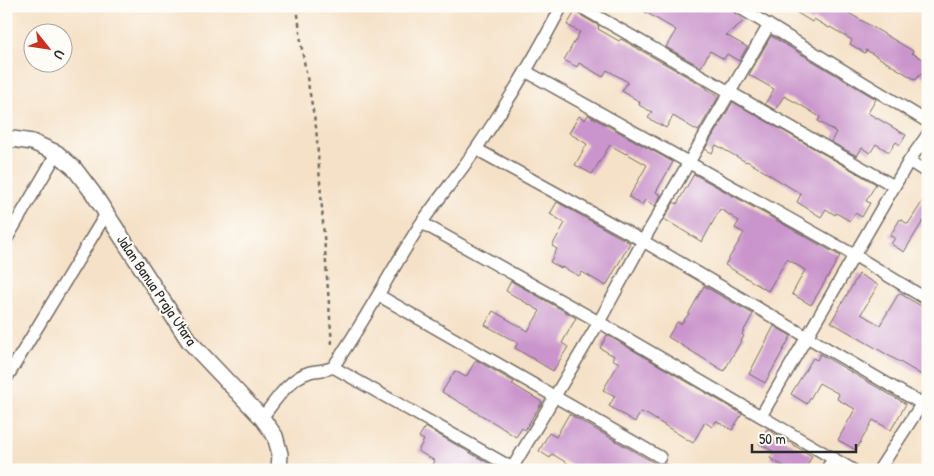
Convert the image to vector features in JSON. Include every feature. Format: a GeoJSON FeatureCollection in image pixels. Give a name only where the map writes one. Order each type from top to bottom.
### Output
{"type":"FeatureCollection","features":[{"type":"Feature","properties":{"kind":"street"},"geometry":{"type":"LineString","coordinates":[[333,367],[354,338],[422,223],[476,149],[526,72],[562,6]]}},
{"type":"Feature","properties":{"kind":"street"},"geometry":{"type":"LineString","coordinates":[[579,6],[894,186]]}},
{"type":"Feature","properties":{"kind":"street"},"geometry":{"type":"LineString","coordinates":[[737,6],[928,122]]}},
{"type":"Feature","properties":{"kind":"street"},"geometry":{"type":"LineString","coordinates":[[262,418],[286,387],[299,377],[310,372],[333,367],[513,469],[599,322],[643,241],[770,25]]}},
{"type":"Feature","properties":{"kind":"street"},"geometry":{"type":"LineString","coordinates":[[526,72],[854,255],[928,300]]}},
{"type":"Feature","properties":{"kind":"street"},"geometry":{"type":"LineString","coordinates":[[761,416],[894,186],[928,134]]}},
{"type":"Feature","properties":{"kind":"street","name":"Jalan Banua Praja Utara"},"geometry":{"type":"LineString","coordinates":[[6,138],[32,142],[57,153],[74,168],[189,341],[262,418],[275,436],[280,454],[279,470]]}},
{"type":"Feature","properties":{"kind":"street"},"geometry":{"type":"LineString","coordinates":[[476,149],[643,241],[807,336],[925,399],[879,470]]}},
{"type":"Feature","properties":{"kind":"street"},"geometry":{"type":"LineString","coordinates":[[6,240],[57,153]]}},
{"type":"Feature","properties":{"kind":"street"},"geometry":{"type":"LineString","coordinates":[[909,162],[928,173]]}},
{"type":"Feature","properties":{"kind":"street"},"geometry":{"type":"LineString","coordinates":[[6,379],[106,214]]}},
{"type":"Feature","properties":{"kind":"street"},"geometry":{"type":"LineString","coordinates":[[422,223],[599,322],[853,470]]}},
{"type":"Feature","properties":{"kind":"street"},"geometry":{"type":"LineString","coordinates":[[378,295],[660,457]]}},
{"type":"Feature","properties":{"kind":"street"},"geometry":{"type":"LineString","coordinates":[[826,470],[834,458]]}},
{"type":"Feature","properties":{"kind":"path"},"geometry":{"type":"LineString","coordinates":[[297,6],[302,50],[316,127],[333,367]]}},
{"type":"Feature","properties":{"kind":"building"},"geometry":{"type":"Polygon","coordinates":[[[635,6],[730,6],[731,10],[744,21],[726,35],[747,47],[739,61],[727,54],[724,59],[710,51],[701,67],[666,47],[676,30],[635,6]]]}},
{"type":"Feature","properties":{"kind":"building"},"geometry":{"type":"Polygon","coordinates":[[[786,6],[837,6],[913,51],[912,53],[928,62],[928,79],[920,74],[916,80],[866,50],[865,53],[850,44],[852,40],[830,27],[814,19],[812,22],[786,6]]]}},
{"type":"Feature","properties":{"kind":"building"},"geometry":{"type":"Polygon","coordinates":[[[575,12],[599,26],[598,29],[619,41],[621,39],[719,96],[698,131],[673,116],[666,128],[648,118],[652,112],[639,105],[640,102],[622,91],[628,82],[607,70],[603,77],[579,63],[577,67],[564,60],[580,32],[567,25],[575,12]]]}},
{"type":"Feature","properties":{"kind":"building"},"geometry":{"type":"Polygon","coordinates":[[[771,36],[876,99],[868,113],[906,135],[900,145],[896,142],[889,152],[876,144],[870,153],[862,148],[857,156],[831,142],[836,132],[818,121],[820,117],[799,104],[784,96],[775,110],[765,104],[774,89],[749,75],[771,36]]]}},
{"type":"Feature","properties":{"kind":"building"},"geometry":{"type":"Polygon","coordinates":[[[733,102],[876,184],[866,201],[870,203],[862,217],[855,213],[850,221],[826,209],[821,217],[797,202],[801,194],[747,161],[716,145],[712,153],[705,149],[733,102]]]}},
{"type":"Feature","properties":{"kind":"building"},"geometry":{"type":"Polygon","coordinates":[[[588,115],[673,162],[656,192],[661,195],[655,206],[645,200],[642,205],[629,197],[647,165],[626,153],[610,145],[592,174],[575,165],[587,144],[569,133],[579,116],[585,120],[588,115]]]}},
{"type":"Feature","properties":{"kind":"building"},"geometry":{"type":"Polygon","coordinates":[[[694,174],[840,256],[811,305],[792,294],[805,270],[787,259],[768,291],[725,265],[744,233],[735,228],[739,221],[720,209],[702,242],[664,219],[674,202],[677,204],[694,174]]]}},
{"type":"Feature","properties":{"kind":"building"},"geometry":{"type":"Polygon","coordinates":[[[928,193],[928,224],[923,221],[904,252],[891,244],[895,238],[890,236],[900,219],[908,224],[928,193]]]}},
{"type":"Feature","properties":{"kind":"building"},"geometry":{"type":"Polygon","coordinates":[[[557,202],[630,243],[606,286],[582,272],[579,276],[550,262],[557,249],[552,246],[565,223],[550,214],[557,202]]]}},
{"type":"Feature","properties":{"kind":"building"},"geometry":{"type":"Polygon","coordinates":[[[859,274],[878,285],[861,314],[880,325],[899,293],[928,310],[928,365],[922,375],[831,322],[859,274]]]}},
{"type":"Feature","properties":{"kind":"building"},"geometry":{"type":"Polygon","coordinates":[[[511,281],[576,318],[562,343],[568,347],[553,371],[515,348],[518,343],[485,325],[493,311],[528,331],[540,311],[506,291],[511,281]]]}},
{"type":"Feature","properties":{"kind":"building"},"geometry":{"type":"Polygon","coordinates":[[[704,286],[753,314],[742,334],[744,336],[724,371],[668,337],[677,322],[681,324],[688,315],[704,286]]]}},
{"type":"Feature","properties":{"kind":"building"},"geometry":{"type":"Polygon","coordinates":[[[774,326],[791,336],[765,383],[749,374],[774,326]]]}},
{"type":"Feature","properties":{"kind":"building"},"geometry":{"type":"Polygon","coordinates":[[[607,335],[742,414],[732,430],[716,421],[712,427],[705,422],[693,443],[648,415],[641,412],[635,422],[609,406],[615,396],[603,390],[619,363],[612,359],[614,356],[600,348],[607,335]]]}},
{"type":"Feature","properties":{"kind":"building"},"geometry":{"type":"Polygon","coordinates":[[[820,354],[906,404],[891,430],[873,420],[856,450],[838,440],[855,409],[837,399],[839,394],[819,383],[807,404],[791,394],[813,358],[817,360],[820,354]]]}},
{"type":"Feature","properties":{"kind":"building"},"geometry":{"type":"Polygon","coordinates":[[[476,360],[514,382],[512,384],[542,402],[525,430],[522,428],[516,437],[442,392],[455,371],[466,377],[476,360]]]}},
{"type":"Feature","properties":{"kind":"building"},"geometry":{"type":"Polygon","coordinates":[[[569,414],[656,464],[664,463],[676,470],[579,470],[552,454],[550,458],[539,451],[549,433],[556,437],[569,414]]]}},
{"type":"Feature","properties":{"kind":"building"},"geometry":{"type":"Polygon","coordinates":[[[425,427],[500,470],[430,470],[435,461],[418,451],[424,440],[419,437],[425,427]]]}},
{"type":"Feature","properties":{"kind":"building"},"geometry":{"type":"Polygon","coordinates":[[[767,429],[812,456],[805,470],[790,470],[770,458],[774,452],[759,443],[767,429]]]}}]}
